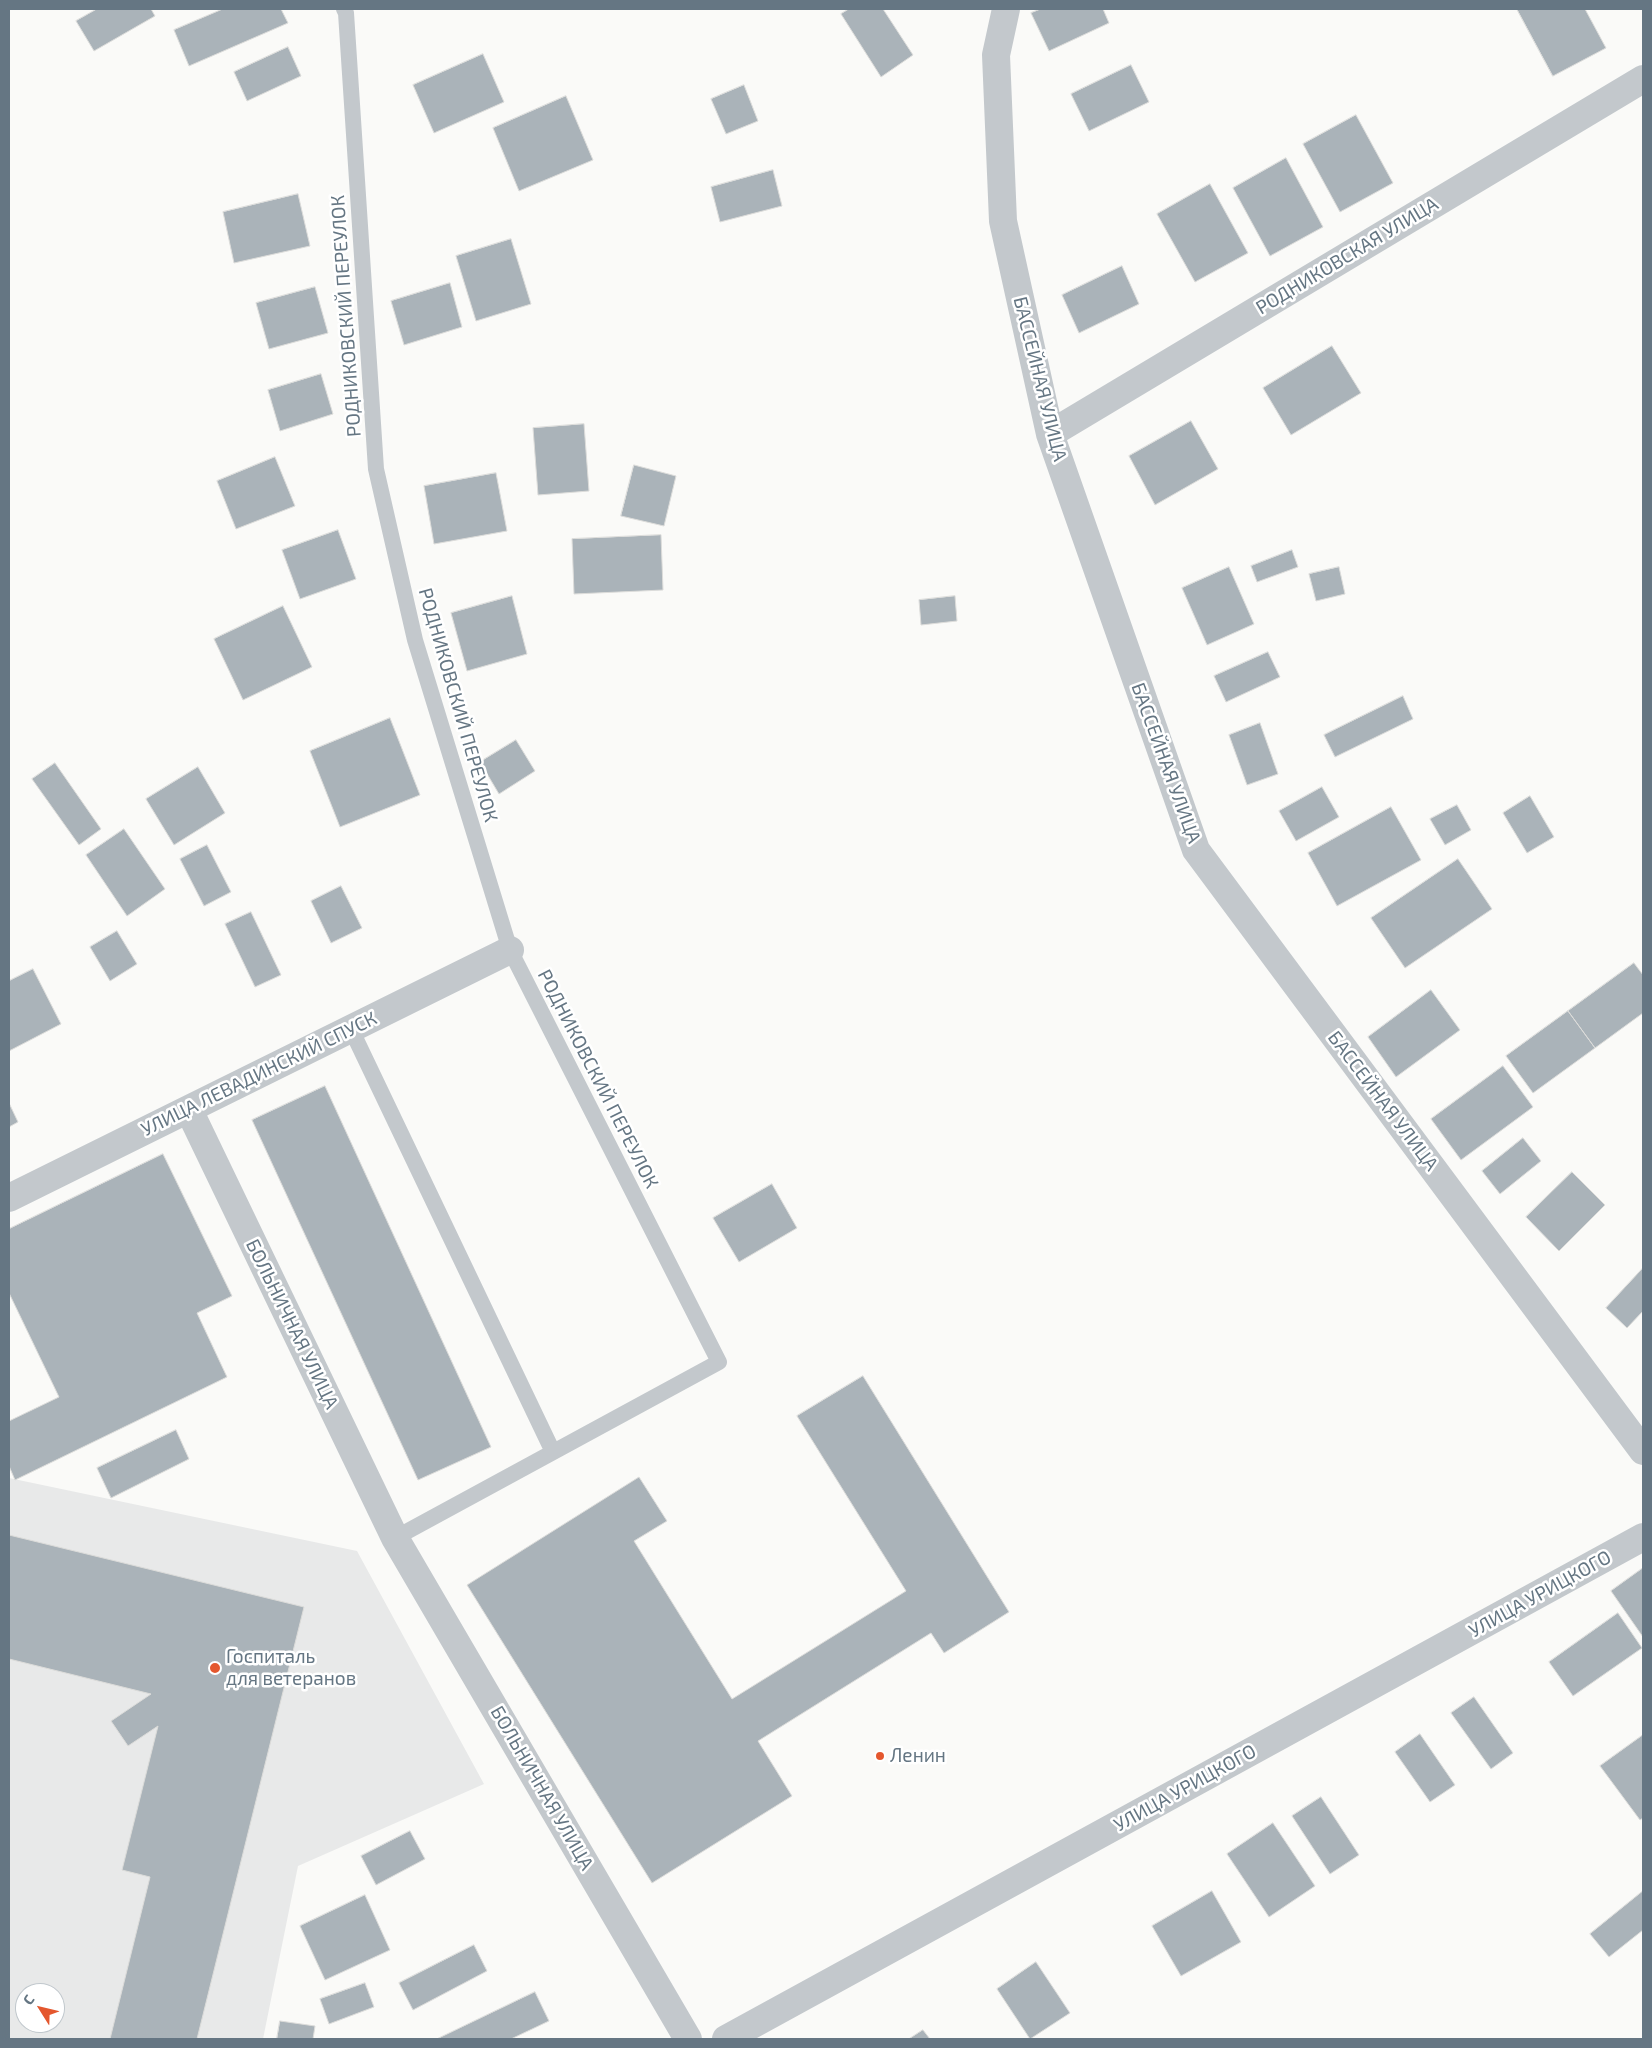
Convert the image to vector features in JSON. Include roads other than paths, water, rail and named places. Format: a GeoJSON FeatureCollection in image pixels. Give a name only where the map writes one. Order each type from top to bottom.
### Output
{"type":"FeatureCollection","features":[{"type":"Feature","properties":{"kind":"street","name":"БАССЕЙНАЯ УЛИЦА"},"geometry":{"type":"LineString","coordinates":[[1006,9],[996,55],[1003,221],[1050,434],[1196,850],[1643,1451]]}},
{"type":"Feature","properties":{"kind":"street","name":"РОДНИКОВСКАЯ УЛИЦА"},"geometry":{"type":"LineString","coordinates":[[1050,434],[1643,79]]}},
{"type":"Feature","properties":{"kind":"street","name":"УЛИЦА ЛЕВАДИНСКИЙ СПУСК"},"geometry":{"type":"LineString","coordinates":[[9,1198],[510,950]]}},
{"type":"Feature","properties":{"kind":"street","name":"БОЛЬНИЧНАЯ УЛИЦА"},"geometry":{"type":"LineString","coordinates":[[189,1110],[396,1538],[688,2039]]}},
{"type":"Feature","properties":{"kind":"street","name":"УЛИЦА УРИЦКОГО"},"geometry":{"type":"LineString","coordinates":[[726,2039],[1643,1537]]}},
{"type":"Feature","properties":{"kind":"lane","name":"РОДНИКОВСКИЙ ПЕРЕУЛОК"},"geometry":{"type":"LineString","coordinates":[[344,9],[346,13],[376,469],[415,640],[510,950],[720,1362],[553,1452]]}},
{"type":"Feature","properties":{"kind":"lane"},"geometry":{"type":"LineString","coordinates":[[351,1029],[553,1452],[396,1538]]}},
{"type":"Feature","properties":{"kind":"place","name":"Госпиталь для ветеранов"},"geometry":{"type":"Point","coordinates":[215,1668]}},
{"type":"Feature","properties":{"kind":"place","name":"Ленин"},"geometry":{"type":"Point","coordinates":[880,1756]}}]}
